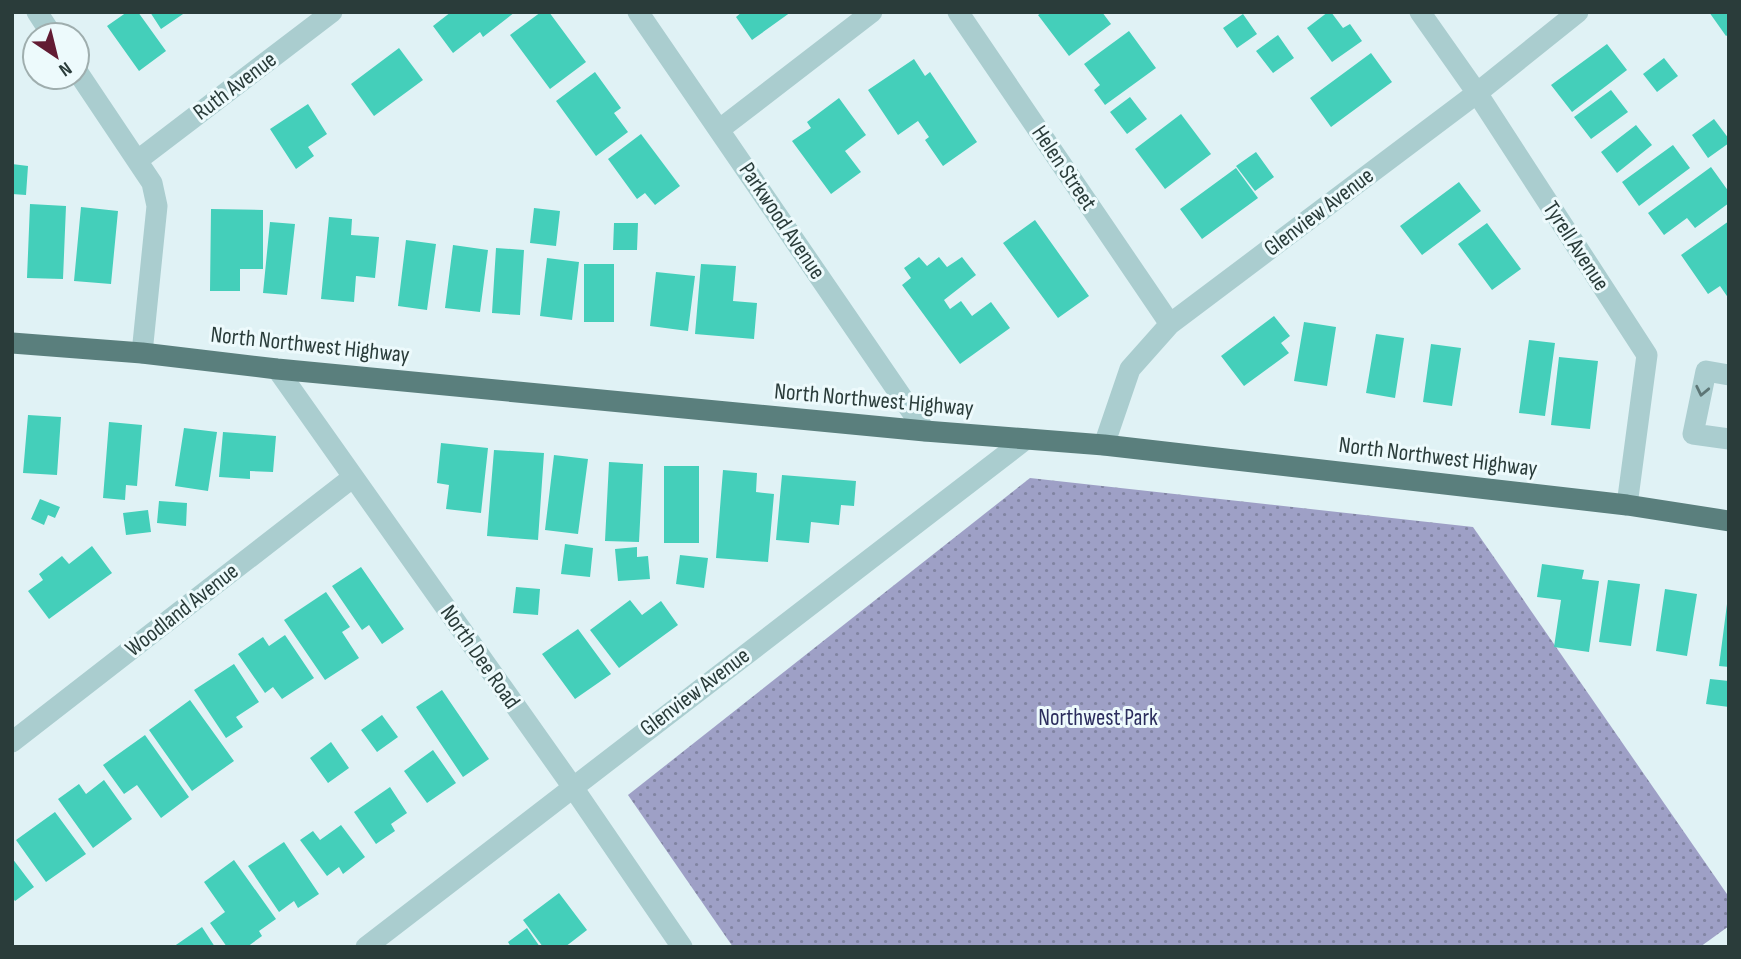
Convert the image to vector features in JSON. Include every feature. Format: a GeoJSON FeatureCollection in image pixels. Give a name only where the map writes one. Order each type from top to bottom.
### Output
{"type":"FeatureCollection","features":[{"type":"Feature","properties":{"kind":"main road","name":"North Northwest Highway"},"geometry":{"type":"LineString","coordinates":[[12,343],[142,353],[277,369],[925,431],[1104,445],[1627,505],[1729,521]]}},
{"type":"Feature","properties":{"kind":"street","name":"Ruth Avenue"},"geometry":{"type":"LineString","coordinates":[[138,160],[332,12]]}},
{"type":"Feature","properties":{"kind":"street","name":"Parkwood Avenue"},"geometry":{"type":"LineString","coordinates":[[638,12],[925,431]]}},
{"type":"Feature","properties":{"kind":"street"},"geometry":{"type":"LineString","coordinates":[[720,129],[872,12]]}},
{"type":"Feature","properties":{"kind":"street","name":"Helen Street"},"geometry":{"type":"LineString","coordinates":[[958,12],[1170,324]]}},
{"type":"Feature","properties":{"kind":"street","name":"Tyrell Avenue"},"geometry":{"type":"LineString","coordinates":[[1420,12],[1477,93],[1647,355],[1627,505]]}},
{"type":"Feature","properties":{"kind":"street","name":"Glenview Avenue"},"geometry":{"type":"LineString","coordinates":[[1104,445],[1130,369],[1170,324],[1477,93],[1578,12]]}},
{"type":"Feature","properties":{"kind":"street"},"geometry":{"type":"LineString","coordinates":[[91,91],[152,183],[157,206],[142,353]]}},
{"type":"Feature","properties":{"kind":"street","name":"North Dee Road"},"geometry":{"type":"LineString","coordinates":[[277,369],[572,786],[682,947]]}},
{"type":"Feature","properties":{"kind":"street"},"geometry":{"type":"LineString","coordinates":[[1729,375],[1706,371],[1693,434],[1729,439]]}},
{"type":"Feature","properties":{"kind":"street","name":"Glenview Avenue"},"geometry":{"type":"LineString","coordinates":[[366,947],[1026,439]]}},
{"type":"Feature","properties":{"kind":"street","name":"Woodland Avenue"},"geometry":{"type":"LineString","coordinates":[[12,742],[352,478]]}},
{"type":"Feature","properties":{"kind":"green space","name":"Northwest Park"},"geometry":{"type":"Polygon","coordinates":[[[1030,478],[1473,527],[1729,897],[1729,926],[1700,947],[733,947],[628,795],[1030,478]]]}},
{"type":"Feature","properties":{"kind":"building"},"geometry":{"type":"Polygon","coordinates":[[[127,12],[138,12],[166,51],[139,71],[107,26],[127,12]]]}},
{"type":"Feature","properties":{"kind":"building"},"geometry":{"type":"Polygon","coordinates":[[[150,12],[186,12],[161,29],[150,12]]]}},
{"type":"Feature","properties":{"kind":"building"},"geometry":{"type":"Polygon","coordinates":[[[451,12],[515,12],[483,37],[480,32],[453,53],[433,26],[451,12]]]}},
{"type":"Feature","properties":{"kind":"building"},"geometry":{"type":"Polygon","coordinates":[[[541,12],[549,12],[586,62],[550,89],[510,35],[541,12]]]}},
{"type":"Feature","properties":{"kind":"building"},"geometry":{"type":"Polygon","coordinates":[[[742,12],[791,12],[752,40],[736,17],[742,12]]]}},
{"type":"Feature","properties":{"kind":"building"},"geometry":{"type":"Polygon","coordinates":[[[1043,12],[1102,12],[1111,24],[1069,56],[1038,15],[1043,12]]]}},
{"type":"Feature","properties":{"kind":"building"},"geometry":{"type":"Polygon","coordinates":[[[1331,12],[1343,28],[1350,24],[1362,41],[1332,62],[1307,28],[1331,12]]]}},
{"type":"Feature","properties":{"kind":"building"},"geometry":{"type":"Polygon","coordinates":[[[1709,12],[1729,12],[1729,34],[1726,36],[1709,12]]]}},
{"type":"Feature","properties":{"kind":"building"},"geometry":{"type":"Polygon","coordinates":[[[1243,14],[1257,34],[1237,48],[1223,28],[1243,14]]]}},
{"type":"Feature","properties":{"kind":"building"},"geometry":{"type":"Polygon","coordinates":[[[1129,31],[1156,68],[1105,105],[1094,90],[1100,85],[1084,64],[1129,31]]]}},
{"type":"Feature","properties":{"kind":"building"},"geometry":{"type":"Polygon","coordinates":[[[1278,35],[1294,58],[1273,73],[1256,51],[1278,35]]]}},
{"type":"Feature","properties":{"kind":"building"},"geometry":{"type":"Polygon","coordinates":[[[1607,44],[1627,70],[1572,112],[1551,85],[1607,44]]]}},
{"type":"Feature","properties":{"kind":"building"},"geometry":{"type":"Polygon","coordinates":[[[399,48],[423,80],[374,116],[351,84],[399,48]]]}},
{"type":"Feature","properties":{"kind":"building"},"geometry":{"type":"Polygon","coordinates":[[[1371,53],[1392,82],[1331,127],[1310,98],[1371,53]]]}},
{"type":"Feature","properties":{"kind":"building"},"geometry":{"type":"Polygon","coordinates":[[[1664,58],[1678,76],[1657,92],[1643,74],[1664,58]]]}},
{"type":"Feature","properties":{"kind":"building"},"geometry":{"type":"Polygon","coordinates":[[[914,59],[925,76],[930,72],[977,142],[943,166],[925,140],[929,137],[918,121],[898,135],[868,90],[914,59]]]}},
{"type":"Feature","properties":{"kind":"building"},"geometry":{"type":"Polygon","coordinates":[[[595,72],[621,108],[614,113],[628,132],[596,156],[556,101],[595,72]]]}},
{"type":"Feature","properties":{"kind":"building"},"geometry":{"type":"Polygon","coordinates":[[[1611,90],[1628,112],[1591,139],[1574,117],[1611,90]]]}},
{"type":"Feature","properties":{"kind":"building"},"geometry":{"type":"Polygon","coordinates":[[[1130,97],[1147,119],[1127,134],[1110,112],[1130,97]]]}},
{"type":"Feature","properties":{"kind":"building"},"geometry":{"type":"Polygon","coordinates":[[[839,98],[866,135],[845,151],[861,172],[831,194],[792,141],[811,128],[807,122],[839,98]]]}},
{"type":"Feature","properties":{"kind":"building"},"geometry":{"type":"Polygon","coordinates":[[[308,104],[327,134],[308,147],[314,156],[296,169],[270,129],[308,104]]]}},
{"type":"Feature","properties":{"kind":"building"},"geometry":{"type":"Polygon","coordinates":[[[1181,114],[1211,154],[1165,189],[1135,149],[1181,114]]]}},
{"type":"Feature","properties":{"kind":"building"},"geometry":{"type":"Polygon","coordinates":[[[1714,119],[1729,139],[1729,143],[1708,158],[1692,135],[1714,119]]]}},
{"type":"Feature","properties":{"kind":"building"},"geometry":{"type":"Polygon","coordinates":[[[1636,125],[1652,145],[1617,173],[1601,152],[1636,125]]]}},
{"type":"Feature","properties":{"kind":"building"},"geometry":{"type":"Polygon","coordinates":[[[641,134],[680,186],[655,205],[645,193],[637,199],[608,159],[641,134]]]}},
{"type":"Feature","properties":{"kind":"building"},"geometry":{"type":"Polygon","coordinates":[[[1673,145],[1690,168],[1639,206],[1622,182],[1673,145]]]}},
{"type":"Feature","properties":{"kind":"building"},"geometry":{"type":"Polygon","coordinates":[[[1256,152],[1274,177],[1255,191],[1236,166],[1256,152]]]}},
{"type":"Feature","properties":{"kind":"building"},"geometry":{"type":"Polygon","coordinates":[[[12,164],[28,166],[26,195],[12,194],[12,164]]]}},
{"type":"Feature","properties":{"kind":"building"},"geometry":{"type":"Polygon","coordinates":[[[1711,167],[1729,192],[1729,203],[1695,228],[1687,218],[1664,235],[1648,213],[1711,167]]]}},
{"type":"Feature","properties":{"kind":"building"},"geometry":{"type":"Polygon","coordinates":[[[1236,168],[1258,198],[1202,239],[1180,209],[1236,168]]]}},
{"type":"Feature","properties":{"kind":"building"},"geometry":{"type":"Polygon","coordinates":[[[1459,182],[1481,211],[1422,255],[1400,226],[1459,182]]]}},
{"type":"Feature","properties":{"kind":"building"},"geometry":{"type":"Polygon","coordinates":[[[30,204],[66,206],[63,279],[27,278],[30,204]]]}},
{"type":"Feature","properties":{"kind":"building"},"geometry":{"type":"Polygon","coordinates":[[[81,207],[118,211],[111,284],[74,281],[81,207]]]}},
{"type":"Feature","properties":{"kind":"building"},"geometry":{"type":"Polygon","coordinates":[[[534,208],[560,211],[556,246],[530,243],[534,208]]]}},
{"type":"Feature","properties":{"kind":"building"},"geometry":{"type":"Polygon","coordinates":[[[211,209],[263,210],[263,269],[240,269],[240,291],[210,291],[211,209]]]}},
{"type":"Feature","properties":{"kind":"building"},"geometry":{"type":"Polygon","coordinates":[[[329,217],[352,219],[351,235],[379,237],[375,278],[356,276],[354,302],[321,299],[329,217]]]}},
{"type":"Feature","properties":{"kind":"building"},"geometry":{"type":"Polygon","coordinates":[[[1035,220],[1089,296],[1058,318],[1003,243],[1035,220]]]}},
{"type":"Feature","properties":{"kind":"building"},"geometry":{"type":"Polygon","coordinates":[[[1729,221],[1729,299],[1720,286],[1708,294],[1681,255],[1729,221]]]}},
{"type":"Feature","properties":{"kind":"building"},"geometry":{"type":"Polygon","coordinates":[[[270,222],[295,224],[287,295],[263,293],[270,222]]]}},
{"type":"Feature","properties":{"kind":"building"},"geometry":{"type":"Polygon","coordinates":[[[614,223],[638,223],[637,250],[613,250],[614,223]]]}},
{"type":"Feature","properties":{"kind":"building"},"geometry":{"type":"Polygon","coordinates":[[[1487,223],[1521,269],[1492,290],[1458,244],[1487,223]]]}},
{"type":"Feature","properties":{"kind":"building"},"geometry":{"type":"Polygon","coordinates":[[[406,240],[436,244],[427,310],[398,306],[406,240]]]}},
{"type":"Feature","properties":{"kind":"building"},"geometry":{"type":"Polygon","coordinates":[[[453,245],[488,250],[480,312],[445,308],[453,245]]]}},
{"type":"Feature","properties":{"kind":"building"},"geometry":{"type":"Polygon","coordinates":[[[496,248],[524,250],[520,315],[492,313],[496,248]]]}},
{"type":"Feature","properties":{"kind":"building"},"geometry":{"type":"Polygon","coordinates":[[[919,257],[927,266],[939,257],[947,267],[962,257],[976,275],[944,300],[950,309],[961,301],[972,316],[991,302],[1010,328],[960,364],[902,285],[911,278],[904,268],[919,257]]]}},
{"type":"Feature","properties":{"kind":"building"},"geometry":{"type":"Polygon","coordinates":[[[547,258],[579,262],[572,320],[540,316],[547,258]]]}},
{"type":"Feature","properties":{"kind":"building"},"geometry":{"type":"Polygon","coordinates":[[[584,264],[614,264],[614,322],[584,322],[584,264]]]}},
{"type":"Feature","properties":{"kind":"building"},"geometry":{"type":"Polygon","coordinates":[[[701,264],[736,266],[733,301],[757,303],[754,339],[695,334],[701,264]]]}},
{"type":"Feature","properties":{"kind":"building"},"geometry":{"type":"Polygon","coordinates":[[[656,272],[695,276],[688,331],[650,326],[656,272]]]}},
{"type":"Feature","properties":{"kind":"building"},"geometry":{"type":"Polygon","coordinates":[[[1274,316],[1290,336],[1281,343],[1289,353],[1244,386],[1221,356],[1274,316]]]}},
{"type":"Feature","properties":{"kind":"building"},"geometry":{"type":"Polygon","coordinates":[[[1304,322],[1336,327],[1327,386],[1294,381],[1304,322]]]}},
{"type":"Feature","properties":{"kind":"building"},"geometry":{"type":"Polygon","coordinates":[[[1376,334],[1404,338],[1395,398],[1366,393],[1376,334]]]}},
{"type":"Feature","properties":{"kind":"building"},"geometry":{"type":"Polygon","coordinates":[[[1529,340],[1555,343],[1545,416],[1519,413],[1529,340]]]}},
{"type":"Feature","properties":{"kind":"building"},"geometry":{"type":"Polygon","coordinates":[[[1431,344],[1461,348],[1452,406],[1423,402],[1431,344]]]}},
{"type":"Feature","properties":{"kind":"building"},"geometry":{"type":"Polygon","coordinates":[[[1559,357],[1598,361],[1590,429],[1551,425],[1559,357]]]}},
{"type":"Feature","properties":{"kind":"building"},"geometry":{"type":"Polygon","coordinates":[[[28,415],[61,417],[57,475],[23,473],[28,415]]]}},
{"type":"Feature","properties":{"kind":"building"},"geometry":{"type":"Polygon","coordinates":[[[109,422],[142,425],[137,486],[126,485],[125,500],[103,498],[109,422]]]}},
{"type":"Feature","properties":{"kind":"building"},"geometry":{"type":"Polygon","coordinates":[[[184,428],[217,432],[208,491],[175,486],[184,428]]]}},
{"type":"Feature","properties":{"kind":"building"},"geometry":{"type":"Polygon","coordinates":[[[223,432],[276,436],[273,472],[250,471],[250,479],[219,477],[223,432]]]}},
{"type":"Feature","properties":{"kind":"building"},"geometry":{"type":"Polygon","coordinates":[[[441,443],[488,448],[481,513],[446,509],[449,485],[437,483],[441,443]]]}},
{"type":"Feature","properties":{"kind":"building"},"geometry":{"type":"Polygon","coordinates":[[[494,450],[544,453],[538,540],[487,536],[494,450]]]}},
{"type":"Feature","properties":{"kind":"building"},"geometry":{"type":"Polygon","coordinates":[[[554,455],[588,459],[578,534],[545,530],[554,455]]]}},
{"type":"Feature","properties":{"kind":"building"},"geometry":{"type":"Polygon","coordinates":[[[609,462],[643,464],[639,542],[605,541],[609,462]]]}},
{"type":"Feature","properties":{"kind":"building"},"geometry":{"type":"Polygon","coordinates":[[[664,466],[699,466],[699,543],[664,543],[664,466]]]}},
{"type":"Feature","properties":{"kind":"building"},"geometry":{"type":"Polygon","coordinates":[[[723,470],[757,473],[756,492],[774,494],[768,562],[716,558],[723,470]]]}},
{"type":"Feature","properties":{"kind":"building"},"geometry":{"type":"Polygon","coordinates":[[[782,475],[856,481],[854,506],[841,505],[839,525],[811,522],[809,543],[776,540],[782,475]]]}},
{"type":"Feature","properties":{"kind":"building"},"geometry":{"type":"Polygon","coordinates":[[[40,499],[60,507],[55,518],[48,515],[44,525],[31,519],[40,499]]]}},
{"type":"Feature","properties":{"kind":"building"},"geometry":{"type":"Polygon","coordinates":[[[159,501],[187,503],[186,526],[157,523],[159,501]]]}},
{"type":"Feature","properties":{"kind":"building"},"geometry":{"type":"Polygon","coordinates":[[[148,510],[151,532],[126,535],[123,513],[148,510]]]}},
{"type":"Feature","properties":{"kind":"building"},"geometry":{"type":"Polygon","coordinates":[[[565,544],[593,548],[590,577],[561,574],[565,544]]]}},
{"type":"Feature","properties":{"kind":"building"},"geometry":{"type":"Polygon","coordinates":[[[92,546],[112,573],[49,619],[28,591],[43,580],[39,574],[62,556],[69,564],[92,546]]]}},
{"type":"Feature","properties":{"kind":"building"},"geometry":{"type":"Polygon","coordinates":[[[637,547],[637,557],[648,556],[650,579],[618,581],[615,549],[637,547]]]}},
{"type":"Feature","properties":{"kind":"building"},"geometry":{"type":"Polygon","coordinates":[[[680,555],[708,558],[704,588],[676,584],[680,555]]]}},
{"type":"Feature","properties":{"kind":"building"},"geometry":{"type":"Polygon","coordinates":[[[1542,564],[1584,570],[1582,579],[1599,581],[1589,652],[1554,647],[1561,600],[1537,597],[1542,564]]]}},
{"type":"Feature","properties":{"kind":"building"},"geometry":{"type":"Polygon","coordinates":[[[361,567],[404,629],[382,644],[369,625],[362,630],[332,586],[361,567]]]}},
{"type":"Feature","properties":{"kind":"building"},"geometry":{"type":"Polygon","coordinates":[[[1608,580],[1640,584],[1631,646],[1599,642],[1608,580]]]}},
{"type":"Feature","properties":{"kind":"building"},"geometry":{"type":"Polygon","coordinates":[[[516,587],[540,589],[538,615],[513,613],[516,587]]]}},
{"type":"Feature","properties":{"kind":"building"},"geometry":{"type":"Polygon","coordinates":[[[1665,589],[1697,594],[1687,656],[1656,651],[1665,589]]]}},
{"type":"Feature","properties":{"kind":"building"},"geometry":{"type":"Polygon","coordinates":[[[326,592],[350,627],[342,632],[359,658],[325,680],[284,620],[326,592]]]}},
{"type":"Feature","properties":{"kind":"building"},"geometry":{"type":"Polygon","coordinates":[[[630,600],[642,615],[661,601],[678,625],[619,668],[590,630],[630,600]]]}},
{"type":"Feature","properties":{"kind":"building"},"geometry":{"type":"Polygon","coordinates":[[[1729,604],[1729,667],[1719,666],[1729,604]]]}},
{"type":"Feature","properties":{"kind":"building"},"geometry":{"type":"Polygon","coordinates":[[[578,629],[611,674],[575,699],[542,654],[578,629]]]}},
{"type":"Feature","properties":{"kind":"building"},"geometry":{"type":"Polygon","coordinates":[[[285,635],[314,678],[282,699],[273,687],[265,693],[238,654],[263,637],[269,646],[285,635]]]}},
{"type":"Feature","properties":{"kind":"building"},"geometry":{"type":"Polygon","coordinates":[[[234,664],[259,702],[236,717],[243,727],[226,738],[194,690],[234,664]]]}},
{"type":"Feature","properties":{"kind":"building"},"geometry":{"type":"Polygon","coordinates":[[[1710,679],[1729,681],[1729,707],[1706,704],[1710,679]]]}},
{"type":"Feature","properties":{"kind":"building"},"geometry":{"type":"Polygon","coordinates":[[[442,690],[489,759],[463,777],[416,707],[442,690]]]}},
{"type":"Feature","properties":{"kind":"building"},"geometry":{"type":"Polygon","coordinates":[[[190,700],[234,761],[192,791],[149,730],[190,700]]]}},
{"type":"Feature","properties":{"kind":"building"},"geometry":{"type":"Polygon","coordinates":[[[382,715],[398,737],[377,752],[361,730],[382,715]]]}},
{"type":"Feature","properties":{"kind":"building"},"geometry":{"type":"Polygon","coordinates":[[[145,735],[189,797],[161,818],[137,785],[124,794],[103,765],[145,735]]]}},
{"type":"Feature","properties":{"kind":"building"},"geometry":{"type":"Polygon","coordinates":[[[331,742],[349,768],[328,783],[310,758],[331,742]]]}},
{"type":"Feature","properties":{"kind":"building"},"geometry":{"type":"Polygon","coordinates":[[[433,750],[456,783],[427,803],[404,771],[433,750]]]}},
{"type":"Feature","properties":{"kind":"building"},"geometry":{"type":"Polygon","coordinates":[[[104,780],[132,819],[93,848],[58,799],[79,784],[86,794],[104,780]]]}},
{"type":"Feature","properties":{"kind":"building"},"geometry":{"type":"Polygon","coordinates":[[[390,787],[407,813],[391,824],[395,831],[376,844],[354,812],[390,787]]]}},
{"type":"Feature","properties":{"kind":"building"},"geometry":{"type":"Polygon","coordinates":[[[55,812],[86,854],[46,882],[16,840],[55,812]]]}},
{"type":"Feature","properties":{"kind":"building"},"geometry":{"type":"Polygon","coordinates":[[[341,825],[365,857],[343,874],[339,867],[327,876],[300,840],[313,831],[320,840],[341,825]]]}},
{"type":"Feature","properties":{"kind":"building"},"geometry":{"type":"Polygon","coordinates":[[[284,842],[319,894],[298,908],[294,901],[279,912],[248,866],[284,842]]]}},
{"type":"Feature","properties":{"kind":"building"},"geometry":{"type":"Polygon","coordinates":[[[12,858],[34,887],[15,901],[12,897],[12,858]]]}},
{"type":"Feature","properties":{"kind":"building"},"geometry":{"type":"Polygon","coordinates":[[[234,860],[276,919],[259,931],[262,936],[247,947],[227,947],[210,923],[225,912],[204,882],[234,860]]]}},
{"type":"Feature","properties":{"kind":"building"},"geometry":{"type":"Polygon","coordinates":[[[559,893],[587,930],[565,947],[543,947],[523,920],[559,893]]]}},
{"type":"Feature","properties":{"kind":"building"},"geometry":{"type":"Polygon","coordinates":[[[202,927],[215,947],[173,947],[202,927]]]}},
{"type":"Feature","properties":{"kind":"building"},"geometry":{"type":"Polygon","coordinates":[[[527,928],[540,947],[511,947],[508,942],[527,928]]]}}]}
